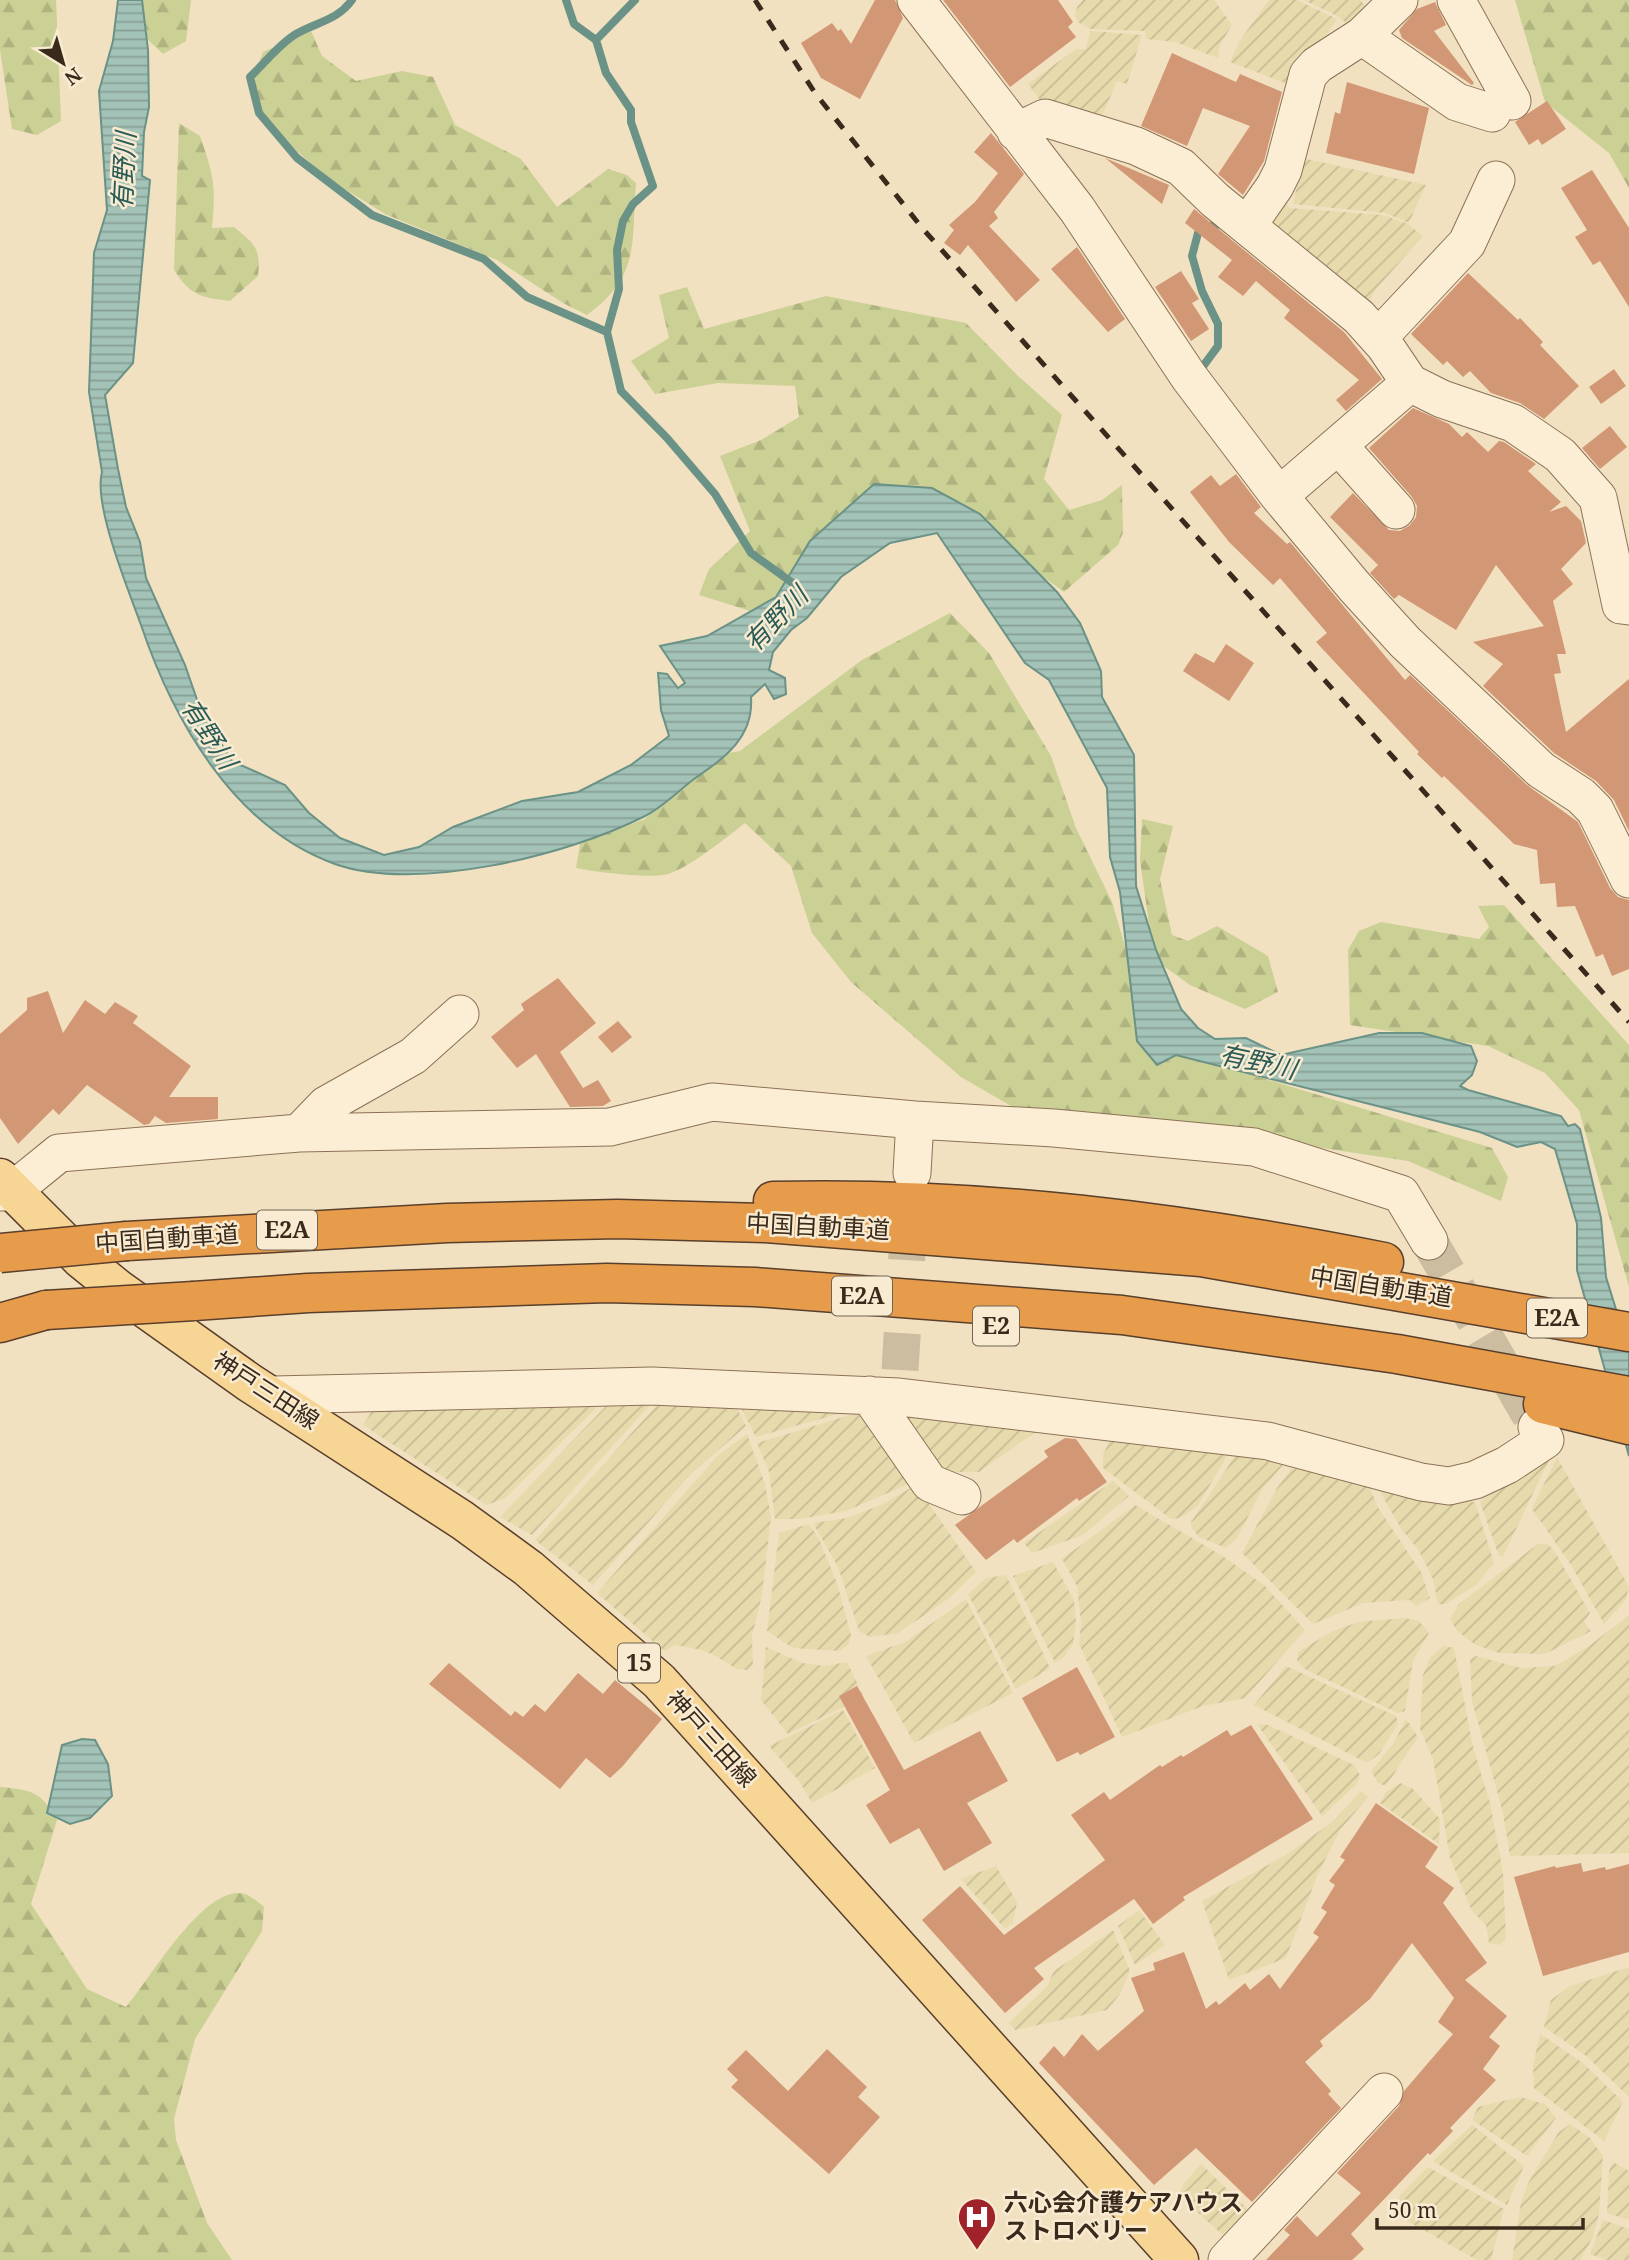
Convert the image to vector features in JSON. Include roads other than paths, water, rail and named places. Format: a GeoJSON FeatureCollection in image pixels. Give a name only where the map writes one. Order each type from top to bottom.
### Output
{"type":"FeatureCollection","features":[{"type":"Feature","properties":{"kind":"highway","name":"中国自動車道"},"geometry":{"type":"LineString","coordinates":[[0,1253],[127,1241],[447,1223],[618,1219],[766,1223],[1201,1257],[1479,1292],[1629,1332]]}},
{"type":"Feature","properties":{"kind":"highway","name":"E2A"},"geometry":{"type":"LineString","coordinates":[[0,1316],[46,1310],[446,1287],[607,1283],[754,1287],[1122,1315],[1397,1354],[1535,1403],[1629,1396]]}},
{"type":"Feature","properties":{"kind":"highway"},"geometry":{"type":"LineString","coordinates":[[1479,1292],[1629,1314]]}},
{"type":"Feature","properties":{"kind":"highway"},"geometry":{"type":"LineString","coordinates":[[0,1323],[46,1310]]}},
{"type":"Feature","properties":{"kind":"highway"},"geometry":{"type":"LineString","coordinates":[[1535,1403],[1629,1425]]}},
{"type":"Feature","properties":{"kind":"main road","name":"神戸三田線"},"geometry":{"type":"LineString","coordinates":[[4,1187],[81,1259],[118,1289],[186,1339],[462,1520],[528,1568],[659,1681],[1179,2260]]}},
{"type":"Feature","properties":{"kind":"street"},"geometry":{"type":"LineString","coordinates":[[916,0],[1077,209],[1189,377],[1279,496],[1405,642],[1541,770],[1581,796],[1595,810],[1629,880]]}},
{"type":"Feature","properties":{"kind":"street"},"geometry":{"type":"LineString","coordinates":[[1247,226],[1283,170],[1308,75],[1317,65],[1362,36],[1399,0]]}},
{"type":"Feature","properties":{"kind":"street"},"geometry":{"type":"LineString","coordinates":[[1362,36],[1457,102],[1502,107],[1456,0]]}},
{"type":"Feature","properties":{"kind":"street"},"geometry":{"type":"LineString","coordinates":[[1016,132],[1045,118],[1136,146],[1181,167],[1247,226],[1359,317],[1378,338],[1410,383],[1442,399],[1513,423],[1560,456],[1598,498],[1621,605],[1629,606]]}},
{"type":"Feature","properties":{"kind":"street"},"geometry":{"type":"LineString","coordinates":[[1378,338],[1467,243],[1496,180]]}},
{"type":"Feature","properties":{"kind":"street"},"geometry":{"type":"LineString","coordinates":[[1279,496],[1410,383]]}},
{"type":"Feature","properties":{"kind":"street"},"geometry":{"type":"LineString","coordinates":[[1338,446],[1396,510]]}},
{"type":"Feature","properties":{"kind":"street"},"geometry":{"type":"LineString","coordinates":[[299,1133],[326,1105],[413,1056],[460,1014]]}},
{"type":"Feature","properties":{"kind":"street"},"geometry":{"type":"LineString","coordinates":[[4,1187],[59,1153],[299,1133],[610,1127],[712,1102],[915,1120],[1054,1128],[1254,1147],[1401,1194],[1429,1241]]}},
{"type":"Feature","properties":{"kind":"street"},"geometry":{"type":"LineString","coordinates":[[912,1173],[915,1120]]}},
{"type":"Feature","properties":{"kind":"street"},"geometry":{"type":"LineString","coordinates":[[274,1395],[652,1386],[889,1387],[1268,1441],[1421,1482],[1449,1486],[1475,1480],[1507,1465],[1545,1440],[1535,1403]]}},
{"type":"Feature","properties":{"kind":"street"},"geometry":{"type":"LineString","coordinates":[[889,1387],[930,1483],[962,1496]]}},
{"type":"Feature","properties":{"kind":"street"},"geometry":{"type":"LineString","coordinates":[[1227,2260],[1384,2092]]}},
{"type":"Feature","properties":{"kind":"water","name":"有野川"},"geometry":{"type":"Polygon","coordinates":[[[118,0],[142,0],[148,50],[149,107],[144,132],[142,176],[150,180],[133,363],[105,395],[126,507],[140,542],[146,578],[185,665],[201,711],[232,761],[285,785],[309,813],[340,838],[384,855],[419,847],[453,827],[522,801],[578,792],[631,765],[669,736],[661,710],[658,673],[667,674],[678,688],[685,683],[660,646],[707,636],[776,597],[810,541],[874,484],[932,488],[980,514],[1057,592],[1080,623],[1101,671],[1102,697],[1134,755],[1136,886],[1156,950],[1181,1009],[1198,1028],[1215,1039],[1246,1038],[1281,1055],[1379,1033],[1422,1033],[1471,1046],[1477,1061],[1472,1075],[1460,1086],[1561,1116],[1568,1126],[1575,1124],[1580,1129],[1601,1218],[1606,1277],[1629,1351],[1629,1456],[1577,1270],[1577,1224],[1555,1149],[1541,1142],[1517,1147],[1480,1132],[1176,1055],[1157,1065],[1137,1041],[1120,892],[1110,857],[1107,788],[1049,680],[1025,663],[937,533],[890,543],[841,577],[807,618],[791,630],[773,652],[769,670],[785,678],[786,694],[774,699],[765,684],[751,697],[748,724],[735,746],[726,755],[657,809],[612,831],[534,856],[491,866],[407,874],[368,872],[335,864],[299,847],[267,825],[238,798],[212,767],[190,733],[154,661],[121,570],[103,505],[102,472],[89,392],[94,253],[107,210],[99,91],[113,41],[118,0]]]}},
{"type":"Feature","properties":{"kind":"water"},"geometry":{"type":"Polygon","coordinates":[[[82,1739],[95,1740],[108,1764],[112,1796],[90,1818],[70,1824],[47,1813],[62,1745],[82,1739]]]}},
{"type":"Feature","properties":{"kind":"waterway"},"geometry":{"type":"LineString","coordinates":[[352,0],[333,17],[290,38],[250,77],[259,113],[297,158],[372,215],[484,259],[527,297],[607,332]]}},
{"type":"Feature","properties":{"kind":"waterway"},"geometry":{"type":"LineString","coordinates":[[566,0],[574,24],[596,40]]}},
{"type":"Feature","properties":{"kind":"waterway","name":"有野川"},"geometry":{"type":"LineString","coordinates":[[635,0],[596,40],[606,73],[631,110],[631,122],[653,186],[633,204],[623,221],[617,250],[619,289],[607,332],[621,391],[667,438],[715,494],[751,553],[794,584]]}},
{"type":"Feature","properties":{"kind":"waterway"},"geometry":{"type":"LineString","coordinates":[[1198,373],[1218,346],[1218,324],[1202,291],[1192,256],[1198,233],[1213,225],[1225,224]]}},
{"type":"Feature","properties":{"kind":"tunnel"},"geometry":{"type":"LineString","coordinates":[[900,1370],[910,1205]]}},
{"type":"Feature","properties":{"kind":"tunnel"},"geometry":{"type":"LineString","coordinates":[[1429,1241],[1537,1427]]}},
{"type":"Feature","properties":{"kind":"railway"},"geometry":{"type":"LineString","coordinates":[[755,0],[815,93],[923,229],[1629,1022]]}},
{"type":"Feature","properties":{"kind":"place","name":"六心会介護ケアハウス ストロベリー"},"geometry":{"type":"Point","coordinates":[977,2251]}}]}
